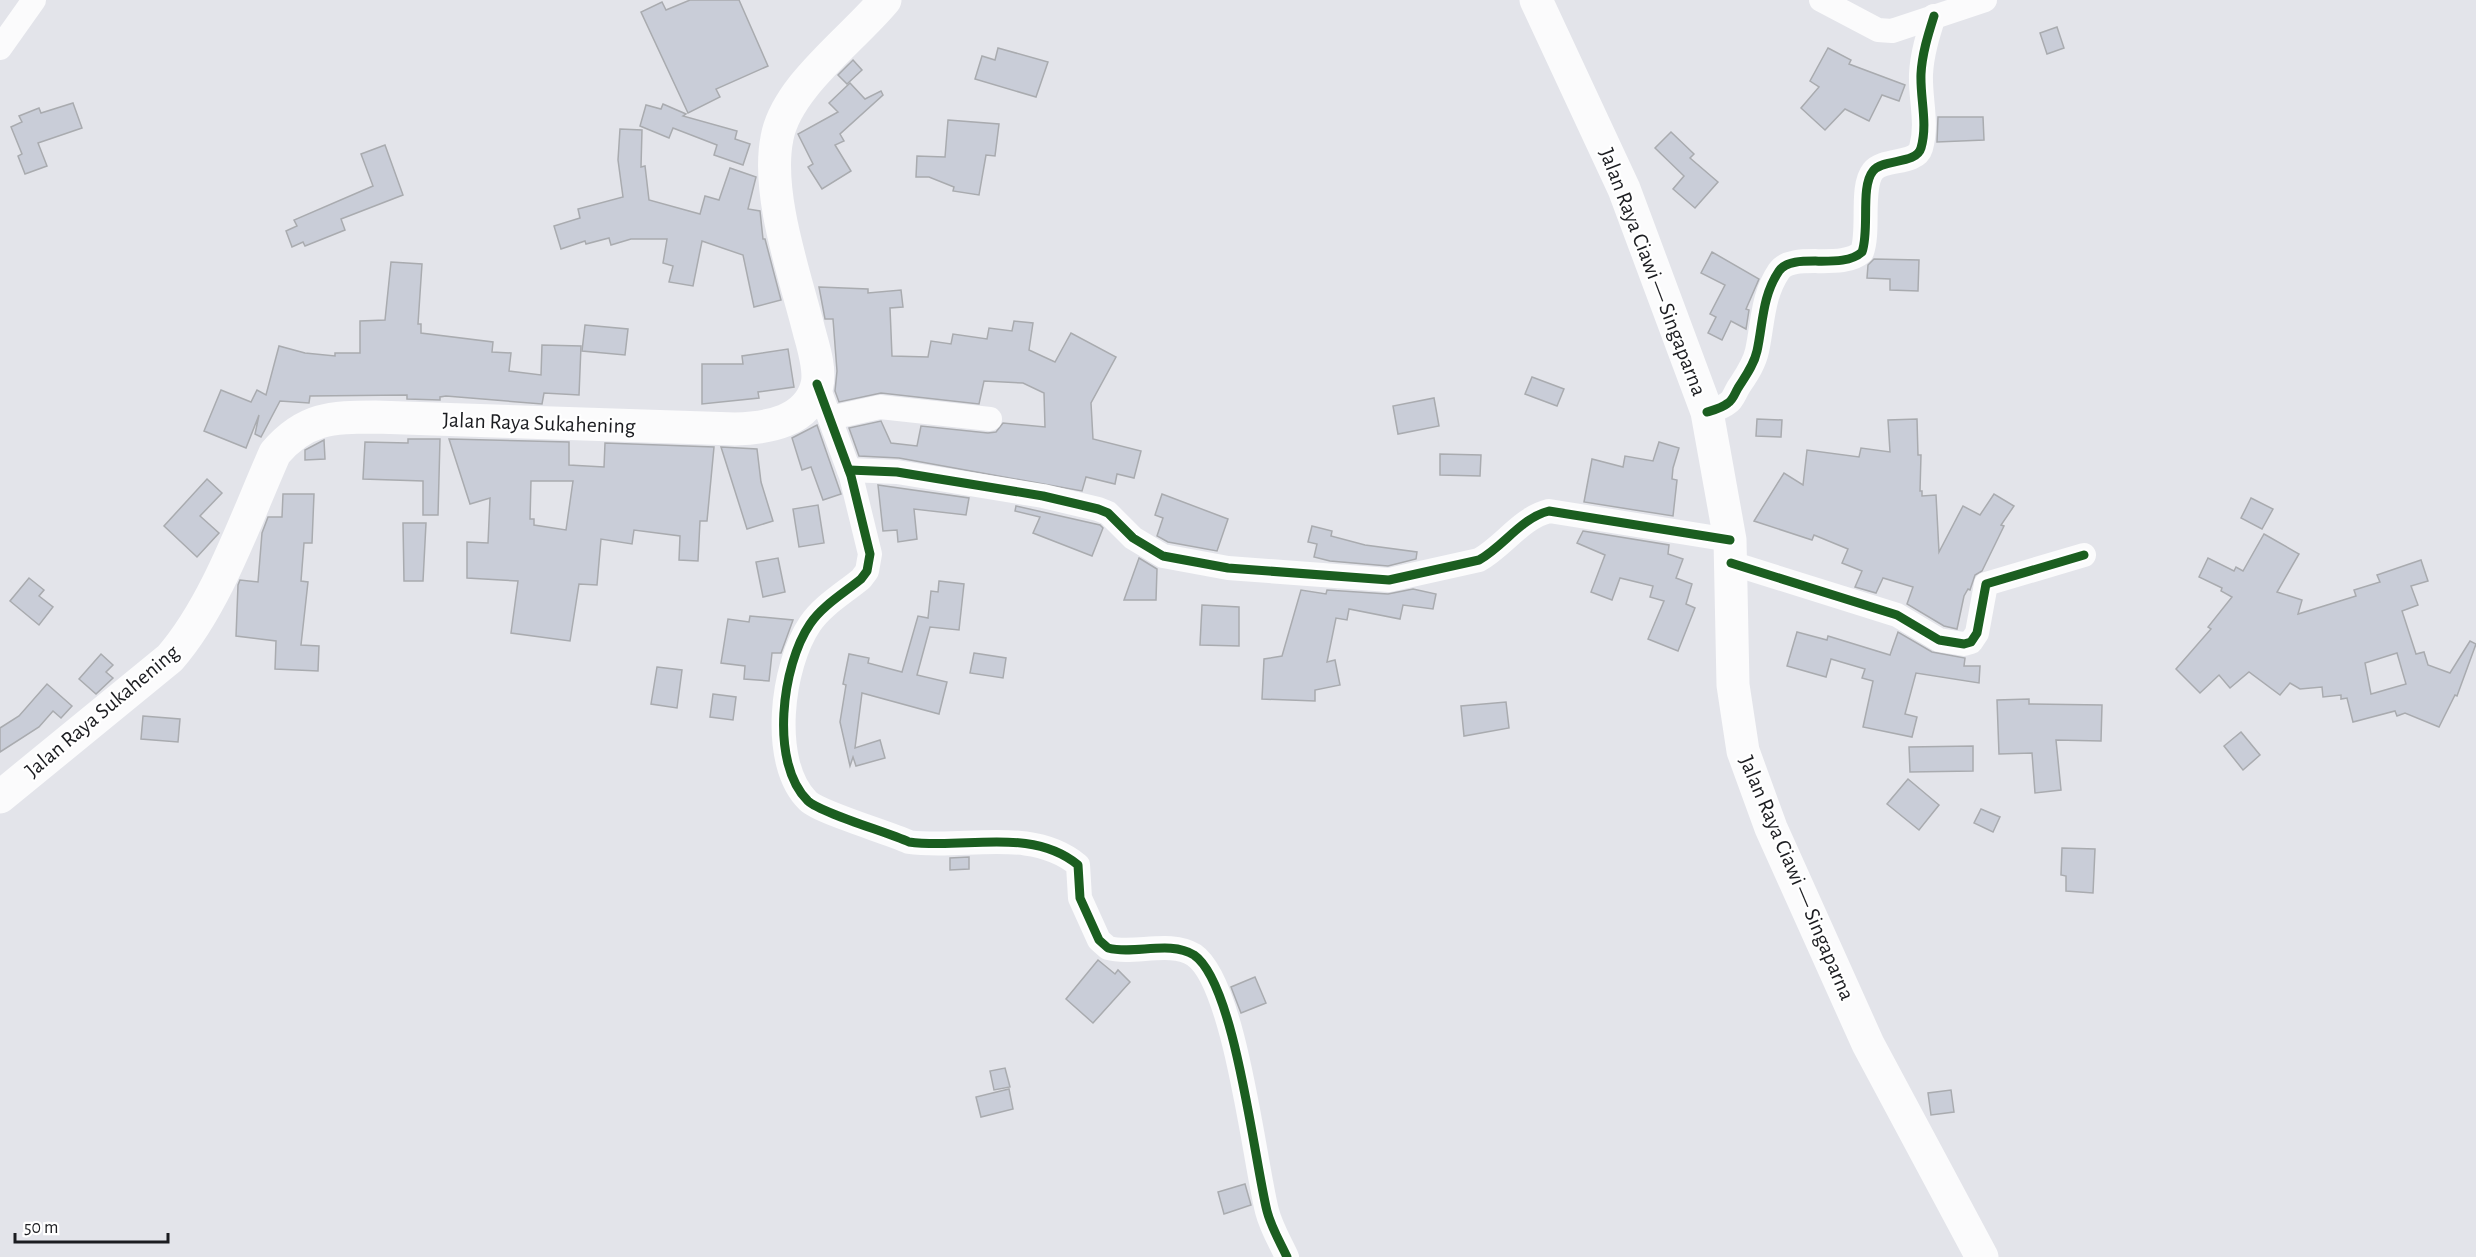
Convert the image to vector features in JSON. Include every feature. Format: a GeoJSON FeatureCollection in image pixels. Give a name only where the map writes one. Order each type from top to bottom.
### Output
{"type":"FeatureCollection","features":[{"type":"Feature","properties":{"kind":"main road","name":"Jalan Raya Ciawi — Singaparna"},"geometry":{"type":"LineString","coordinates":[[1536,0],[1624,189],[1707,412],[1730,551],[1733,685],[1743,751],[1771,828],[1868,1044],[1982,1257]]}},
{"type":"Feature","properties":{"kind":"main road"},"geometry":{"type":"LineString","coordinates":[[817,384],[815,358],[786,239],[775,180],[777,138],[784,114],[796,94],[872,7]]}},
{"type":"Feature","properties":{"kind":"main road","name":"Jalan Raya Sukahening"},"geometry":{"type":"LineString","coordinates":[[0,796],[170,658],[185,640],[208,600],[274,453],[290,435],[306,426],[344,417],[375,417],[762,428],[783,423],[799,412],[817,384]]}},
{"type":"Feature","properties":{"kind":"street"},"geometry":{"type":"LineString","coordinates":[[0,48],[34,0]]}},
{"type":"Feature","properties":{"kind":"street"},"geometry":{"type":"LineString","coordinates":[[1821,0],[1878,30],[1909,27],[1934,16],[1985,0]]}},
{"type":"Feature","properties":{"kind":"street"},"geometry":{"type":"LineString","coordinates":[[1707,412],[1731,401],[1749,372],[1757,353],[1761,318],[1767,296],[1780,270],[1796,262],[1851,259],[1862,252],[1867,239],[1867,192],[1871,173],[1875,168],[1914,156],[1921,148],[1924,105],[1921,78],[1922,56],[1934,16]]}},
{"type":"Feature","properties":{"kind":"street"},"geometry":{"type":"LineString","coordinates":[[817,384],[849,470],[870,554],[869,564],[861,579],[821,611],[805,632],[788,675],[784,743],[793,778],[808,801],[816,807],[909,842],[1019,844],[1053,851],[1078,865],[1080,898],[1099,940],[1108,948],[1179,950],[1193,955],[1201,962],[1215,983],[1229,1027],[1267,1214],[1287,1257]]}},
{"type":"Feature","properties":{"kind":"street"},"geometry":{"type":"LineString","coordinates":[[830,418],[880,407],[990,419]]}},
{"type":"Feature","properties":{"kind":"street"},"geometry":{"type":"LineString","coordinates":[[849,470],[897,472],[1043,496],[1098,509],[1108,513],[1133,538],[1163,556],[1236,568],[1394,580],[1479,560],[1490,554],[1531,518],[1550,511],[1730,551],[1897,615],[1939,640],[1964,644],[1971,642],[1977,633],[1986,584],[2084,555]]}},
{"type":"Feature","properties":{"kind":"building"},"geometry":{"type":"Polygon","coordinates":[[[690,0],[739,0],[768,66],[716,89],[720,97],[688,113],[641,12],[662,2],[666,10],[690,0]]]}},
{"type":"Feature","properties":{"kind":"building"},"geometry":{"type":"Polygon","coordinates":[[[2057,27],[2064,48],[2047,54],[2040,33],[2057,27]]]}},
{"type":"Feature","properties":{"kind":"building"},"geometry":{"type":"Polygon","coordinates":[[[998,48],[1048,62],[1036,97],[975,79],[982,56],[995,60],[998,48]]]}},
{"type":"Feature","properties":{"kind":"building"},"geometry":{"type":"Polygon","coordinates":[[[1828,48],[1851,60],[1849,64],[1905,85],[1899,101],[1882,95],[1869,121],[1845,109],[1825,130],[1801,108],[1819,87],[1810,81],[1828,48]]]}},
{"type":"Feature","properties":{"kind":"building"},"geometry":{"type":"Polygon","coordinates":[[[853,60],[862,70],[847,84],[838,75],[853,60]]]}},
{"type":"Feature","properties":{"kind":"building"},"geometry":{"type":"Polygon","coordinates":[[[850,83],[865,99],[881,91],[883,95],[840,134],[844,141],[835,145],[851,171],[822,189],[808,167],[813,164],[798,134],[838,112],[829,103],[850,83]]]}},
{"type":"Feature","properties":{"kind":"building"},"geometry":{"type":"Polygon","coordinates":[[[73,103],[82,128],[38,143],[47,166],[25,174],[18,156],[22,154],[11,127],[22,122],[19,116],[39,108],[41,113],[73,103]]]}},
{"type":"Feature","properties":{"kind":"building"},"geometry":{"type":"Polygon","coordinates":[[[663,104],[686,114],[683,116],[737,131],[735,139],[750,144],[743,165],[714,155],[717,145],[673,128],[669,138],[640,126],[646,105],[661,109],[663,104]]]}},
{"type":"Feature","properties":{"kind":"building"},"geometry":{"type":"Polygon","coordinates":[[[1938,117],[1983,117],[1984,140],[1937,142],[1938,117]]]}},
{"type":"Feature","properties":{"kind":"building"},"geometry":{"type":"Polygon","coordinates":[[[948,120],[999,124],[995,156],[986,155],[979,195],[953,191],[954,187],[929,177],[916,177],[917,156],[945,157],[948,120]]]}},
{"type":"Feature","properties":{"kind":"building"},"geometry":{"type":"Polygon","coordinates":[[[620,129],[642,130],[641,167],[645,166],[649,200],[700,214],[705,196],[719,200],[730,168],[756,177],[748,209],[760,211],[763,239],[765,239],[781,300],[754,307],[743,255],[702,241],[693,286],[669,282],[673,266],[663,263],[667,239],[631,239],[611,245],[609,238],[586,244],[585,241],[561,249],[554,226],[580,218],[578,209],[623,197],[618,160],[620,129]]]}},
{"type":"Feature","properties":{"kind":"building"},"geometry":{"type":"Polygon","coordinates":[[[1671,132],[1694,154],[1690,158],[1718,182],[1695,208],[1673,189],[1684,176],[1655,148],[1671,132]]]}},
{"type":"Feature","properties":{"kind":"building"},"geometry":{"type":"Polygon","coordinates":[[[385,145],[403,195],[341,219],[345,230],[305,246],[303,242],[292,247],[286,231],[297,226],[294,220],[373,186],[361,154],[385,145]]]}},
{"type":"Feature","properties":{"kind":"building"},"geometry":{"type":"Polygon","coordinates":[[[1712,252],[1759,279],[1746,309],[1749,310],[1746,329],[1731,321],[1722,340],[1708,333],[1716,317],[1710,314],[1725,285],[1701,273],[1712,252]]]}},
{"type":"Feature","properties":{"kind":"building"},"geometry":{"type":"Polygon","coordinates":[[[1874,259],[1919,260],[1918,291],[1890,290],[1890,279],[1867,278],[1868,265],[1874,259]]]}},
{"type":"Feature","properties":{"kind":"building"},"geometry":{"type":"Polygon","coordinates":[[[391,262],[422,264],[418,324],[421,324],[421,333],[493,342],[492,352],[511,353],[509,371],[541,375],[542,345],[581,346],[579,395],[544,393],[542,404],[446,396],[440,397],[440,400],[407,399],[407,395],[310,396],[309,403],[280,401],[261,437],[255,434],[259,415],[246,448],[204,431],[221,390],[251,402],[257,390],[266,395],[279,346],[305,353],[335,356],[335,353],[360,353],[360,321],[385,320],[391,262]]]}},
{"type":"Feature","properties":{"kind":"building"},"geometry":{"type":"Polygon","coordinates":[[[819,287],[868,289],[868,293],[901,290],[903,307],[890,308],[892,356],[928,357],[931,341],[951,344],[953,334],[987,339],[989,328],[1012,331],[1014,321],[1033,323],[1029,350],[1055,362],[1071,333],[1116,357],[1091,403],[1093,439],[1141,451],[1134,478],[1117,474],[1115,484],[1086,477],[1082,491],[899,458],[859,456],[849,428],[881,421],[891,443],[917,446],[921,426],[988,433],[996,432],[1003,423],[1045,427],[1044,393],[1023,383],[984,381],[979,404],[881,393],[839,402],[835,391],[837,371],[833,319],[825,319],[819,287]]]}},
{"type":"Feature","properties":{"kind":"building"},"geometry":{"type":"Polygon","coordinates":[[[585,325],[628,329],[625,355],[582,351],[585,325]]]}},
{"type":"Feature","properties":{"kind":"building"},"geometry":{"type":"Polygon","coordinates":[[[788,349],[794,387],[758,392],[759,398],[702,404],[702,364],[743,364],[742,356],[788,349]]]}},
{"type":"Feature","properties":{"kind":"building"},"geometry":{"type":"Polygon","coordinates":[[[1532,377],[1564,389],[1557,406],[1525,394],[1532,377]]]}},
{"type":"Feature","properties":{"kind":"building"},"geometry":{"type":"Polygon","coordinates":[[[1434,398],[1439,426],[1398,434],[1393,406],[1434,398]]]}},
{"type":"Feature","properties":{"kind":"building"},"geometry":{"type":"Polygon","coordinates":[[[1757,419],[1782,420],[1781,437],[1756,436],[1757,419]]]}},
{"type":"Feature","properties":{"kind":"building"},"geometry":{"type":"Polygon","coordinates":[[[1917,419],[1918,455],[1921,455],[1920,491],[1922,491],[1922,496],[1936,495],[1939,552],[1963,506],[1980,515],[1994,494],[2014,506],[2001,525],[2004,526],[1982,571],[1975,575],[1970,590],[1968,589],[1964,596],[1957,629],[1944,626],[1907,604],[1913,587],[1883,578],[1876,593],[1855,587],[1862,571],[1842,563],[1848,549],[1814,535],[1812,540],[1754,521],[1784,473],[1803,485],[1807,450],[1859,457],[1861,448],[1890,452],[1888,420],[1917,419]]]}},
{"type":"Feature","properties":{"kind":"building"},"geometry":{"type":"Polygon","coordinates":[[[817,425],[841,494],[823,500],[811,467],[802,470],[792,438],[817,425]]]}},
{"type":"Feature","properties":{"kind":"building"},"geometry":{"type":"Polygon","coordinates":[[[408,439],[440,439],[438,515],[423,515],[423,481],[363,479],[365,442],[408,443],[408,439]]]}},
{"type":"Feature","properties":{"kind":"building"},"geometry":{"type":"Polygon","coordinates":[[[449,439],[569,442],[569,465],[604,467],[605,443],[714,447],[707,521],[700,521],[698,561],[679,560],[680,536],[634,530],[632,544],[601,539],[597,585],[579,584],[570,641],[511,633],[518,581],[467,578],[467,542],[488,543],[490,498],[470,504],[449,439]],[[531,481],[530,519],[534,519],[534,525],[566,530],[573,481],[531,481]]]}},
{"type":"Feature","properties":{"kind":"building"},"geometry":{"type":"Polygon","coordinates":[[[324,440],[325,459],[305,460],[305,450],[324,440]]]}},
{"type":"Feature","properties":{"kind":"building"},"geometry":{"type":"Polygon","coordinates":[[[1659,442],[1679,448],[1672,479],[1677,480],[1673,516],[1584,502],[1592,459],[1623,467],[1625,456],[1653,461],[1659,442]]]}},
{"type":"Feature","properties":{"kind":"building"},"geometry":{"type":"Polygon","coordinates":[[[721,447],[757,449],[761,482],[773,521],[747,529],[721,447]]]}},
{"type":"Feature","properties":{"kind":"building"},"geometry":{"type":"Polygon","coordinates":[[[1440,454],[1481,455],[1480,476],[1440,475],[1440,454]]]}},
{"type":"Feature","properties":{"kind":"building"},"geometry":{"type":"Polygon","coordinates":[[[207,479],[222,493],[200,516],[219,533],[197,557],[164,526],[207,479]]]}},
{"type":"Feature","properties":{"kind":"building"},"geometry":{"type":"Polygon","coordinates":[[[878,485],[969,498],[966,515],[914,509],[917,539],[898,542],[897,530],[883,531],[878,485]]]}},
{"type":"Feature","properties":{"kind":"building"},"geometry":{"type":"Polygon","coordinates":[[[283,494],[314,494],[312,543],[304,543],[301,581],[308,582],[301,645],[319,646],[318,671],[275,669],[276,641],[236,636],[238,585],[240,580],[258,582],[262,533],[268,517],[282,517],[283,494]]]}},
{"type":"Feature","properties":{"kind":"building"},"geometry":{"type":"Polygon","coordinates":[[[1162,494],[1228,519],[1217,551],[1168,542],[1157,536],[1163,518],[1155,515],[1162,494]]]}},
{"type":"Feature","properties":{"kind":"building"},"geometry":{"type":"Polygon","coordinates":[[[2251,498],[2273,509],[2262,529],[2241,518],[2251,498]]]}},
{"type":"Feature","properties":{"kind":"building"},"geometry":{"type":"Polygon","coordinates":[[[818,505],[824,543],[799,547],[793,509],[818,505]]]}},
{"type":"Feature","properties":{"kind":"building"},"geometry":{"type":"Polygon","coordinates":[[[1016,506],[1100,525],[1103,528],[1092,556],[1033,533],[1040,517],[1015,511],[1016,506]]]}},
{"type":"Feature","properties":{"kind":"building"},"geometry":{"type":"Polygon","coordinates":[[[403,523],[426,523],[423,581],[404,581],[403,523]]]}},
{"type":"Feature","properties":{"kind":"building"},"geometry":{"type":"Polygon","coordinates":[[[1312,526],[1332,531],[1331,536],[1365,545],[1417,552],[1416,559],[1388,566],[1330,561],[1314,557],[1317,544],[1308,542],[1312,526]]]}},
{"type":"Feature","properties":{"kind":"building"},"geometry":{"type":"Polygon","coordinates":[[[1583,531],[1669,545],[1668,554],[1683,559],[1676,578],[1692,584],[1686,604],[1695,608],[1678,651],[1648,639],[1664,601],[1650,597],[1653,586],[1620,578],[1612,600],[1591,592],[1605,555],[1577,543],[1583,531]]]}},
{"type":"Feature","properties":{"kind":"building"},"geometry":{"type":"Polygon","coordinates":[[[2264,534],[2299,554],[2277,592],[2302,600],[2298,614],[2356,596],[2354,590],[2380,582],[2377,575],[2421,560],[2428,581],[2411,586],[2418,605],[2402,611],[2416,654],[2424,652],[2428,665],[2450,673],[2470,641],[2476,644],[2457,696],[2455,695],[2439,727],[2405,713],[2397,716],[2395,711],[2353,722],[2347,698],[2341,699],[2341,695],[2323,697],[2322,687],[2300,689],[2290,683],[2280,695],[2249,672],[2230,688],[2219,675],[2200,693],[2176,669],[2211,629],[2208,627],[2232,597],[2221,591],[2222,588],[2199,577],[2208,558],[2234,571],[2236,567],[2243,571],[2264,534]],[[2397,653],[2365,663],[2371,694],[2406,684],[2397,653]]]}},
{"type":"Feature","properties":{"kind":"building"},"geometry":{"type":"Polygon","coordinates":[[[778,558],[785,592],[763,597],[756,562],[778,558]]]}},
{"type":"Feature","properties":{"kind":"building"},"geometry":{"type":"Polygon","coordinates":[[[1139,558],[1157,569],[1156,600],[1124,600],[1139,558]]]}},
{"type":"Feature","properties":{"kind":"building"},"geometry":{"type":"Polygon","coordinates":[[[29,578],[44,590],[39,596],[53,607],[39,625],[10,601],[29,578]]]}},
{"type":"Feature","properties":{"kind":"building"},"geometry":{"type":"Polygon","coordinates":[[[939,581],[964,584],[959,630],[930,627],[917,675],[947,682],[939,714],[862,693],[855,748],[880,740],[885,758],[856,766],[853,757],[850,766],[840,722],[846,685],[843,684],[849,654],[869,658],[868,663],[902,672],[918,616],[928,618],[931,591],[938,592],[939,581]]]}},
{"type":"Feature","properties":{"kind":"building"},"geometry":{"type":"Polygon","coordinates":[[[1413,589],[1436,594],[1433,609],[1403,605],[1400,619],[1349,609],[1347,620],[1336,618],[1327,662],[1335,660],[1340,685],[1315,690],[1315,701],[1262,699],[1264,659],[1282,656],[1301,590],[1326,594],[1327,590],[1388,594],[1413,589]]]}},
{"type":"Feature","properties":{"kind":"building"},"geometry":{"type":"Polygon","coordinates":[[[1202,605],[1239,607],[1239,646],[1200,645],[1202,605]]]}},
{"type":"Feature","properties":{"kind":"building"},"geometry":{"type":"Polygon","coordinates":[[[750,616],[793,620],[781,653],[772,653],[769,681],[744,679],[745,666],[721,663],[728,619],[749,622],[750,616]]]}},
{"type":"Feature","properties":{"kind":"building"},"geometry":{"type":"Polygon","coordinates":[[[1797,632],[1827,640],[1828,636],[1890,655],[1898,632],[1932,652],[1965,658],[1964,666],[1980,666],[1979,683],[1916,673],[1905,714],[1917,717],[1912,737],[1863,727],[1873,681],[1862,678],[1865,669],[1831,659],[1826,677],[1787,666],[1797,632]]]}},
{"type":"Feature","properties":{"kind":"building"},"geometry":{"type":"Polygon","coordinates":[[[974,653],[1006,658],[1003,678],[970,673],[974,653]]]}},
{"type":"Feature","properties":{"kind":"building"},"geometry":{"type":"Polygon","coordinates":[[[101,654],[113,665],[106,672],[113,678],[96,694],[79,679],[101,654]]]}},
{"type":"Feature","properties":{"kind":"building"},"geometry":{"type":"Polygon","coordinates":[[[657,667],[682,670],[677,708],[651,704],[657,667]]]}},
{"type":"Feature","properties":{"kind":"building"},"geometry":{"type":"Polygon","coordinates":[[[47,684],[72,706],[61,718],[53,711],[39,727],[0,752],[0,728],[19,716],[47,684]]]}},
{"type":"Feature","properties":{"kind":"building"},"geometry":{"type":"Polygon","coordinates":[[[713,694],[736,697],[733,720],[710,717],[713,694]]]}},
{"type":"Feature","properties":{"kind":"building"},"geometry":{"type":"Polygon","coordinates":[[[2029,699],[2029,704],[2102,705],[2101,741],[2056,740],[2061,790],[2035,793],[2032,753],[1999,754],[1997,700],[2029,699]]]}},
{"type":"Feature","properties":{"kind":"building"},"geometry":{"type":"Polygon","coordinates":[[[1506,702],[1509,728],[1464,736],[1461,706],[1506,702]]]}},
{"type":"Feature","properties":{"kind":"building"},"geometry":{"type":"Polygon","coordinates":[[[143,716],[180,719],[178,742],[141,739],[143,716]]]}},
{"type":"Feature","properties":{"kind":"building"},"geometry":{"type":"Polygon","coordinates":[[[2241,732],[2260,755],[2243,770],[2224,746],[2241,732]]]}},
{"type":"Feature","properties":{"kind":"building"},"geometry":{"type":"Polygon","coordinates":[[[1973,746],[1973,771],[1910,772],[1909,747],[1973,746]]]}},
{"type":"Feature","properties":{"kind":"building"},"geometry":{"type":"Polygon","coordinates":[[[1908,779],[1939,805],[1919,830],[1887,804],[1908,779]]]}},
{"type":"Feature","properties":{"kind":"building"},"geometry":{"type":"Polygon","coordinates":[[[1981,809],[2000,817],[1993,832],[1974,823],[1981,809]]]}},
{"type":"Feature","properties":{"kind":"building"},"geometry":{"type":"Polygon","coordinates":[[[2062,848],[2095,849],[2093,893],[2066,891],[2066,876],[2061,875],[2062,848]]]}},
{"type":"Feature","properties":{"kind":"building"},"geometry":{"type":"Polygon","coordinates":[[[969,857],[969,869],[950,870],[950,858],[969,857]]]}},
{"type":"Feature","properties":{"kind":"building"},"geometry":{"type":"Polygon","coordinates":[[[1098,960],[1115,974],[1118,970],[1130,982],[1093,1023],[1066,999],[1098,960]]]}},
{"type":"Feature","properties":{"kind":"building"},"geometry":{"type":"Polygon","coordinates":[[[1255,977],[1266,1003],[1241,1013],[1231,987],[1255,977]]]}},
{"type":"Feature","properties":{"kind":"building"},"geometry":{"type":"Polygon","coordinates":[[[1005,1068],[1010,1087],[994,1090],[990,1071],[1005,1068]]]}},
{"type":"Feature","properties":{"kind":"building"},"geometry":{"type":"Polygon","coordinates":[[[1009,1089],[1013,1109],[981,1117],[976,1097],[1009,1089]]]}},
{"type":"Feature","properties":{"kind":"building"},"geometry":{"type":"Polygon","coordinates":[[[1951,1090],[1954,1112],[1931,1115],[1928,1093],[1951,1090]]]}},
{"type":"Feature","properties":{"kind":"building"},"geometry":{"type":"Polygon","coordinates":[[[1245,1184],[1251,1205],[1224,1214],[1218,1192],[1245,1184]]]}},
{"type":"Feature","properties":{"kind":"cycle path"},"geometry":{"type":"LineString","coordinates":[[1707,412],[1721,408],[1730,402],[1752,366],[1756,356],[1766,300],[1779,271],[1795,262],[1842,260],[1862,252],[1869,178],[1878,167],[1913,157],[1921,148],[1924,129],[1922,67],[1934,16]]}},
{"type":"Feature","properties":{"kind":"cycle path"},"geometry":{"type":"LineString","coordinates":[[817,384],[851,476],[870,554],[867,571],[861,579],[827,606],[810,624],[792,664],[784,714],[784,739],[788,763],[796,784],[808,801],[815,806],[909,842],[930,844],[1018,843],[1039,846],[1059,853],[1078,865],[1080,898],[1099,940],[1108,948],[1118,950],[1163,948],[1194,955],[1208,972],[1221,1000],[1232,1035],[1267,1211],[1287,1257]]}},
{"type":"Feature","properties":{"kind":"cycle path"},"geometry":{"type":"LineString","coordinates":[[849,470],[897,472],[1043,496],[1098,509],[1108,513],[1133,538],[1163,556],[1228,568],[1389,580],[1479,560],[1521,526],[1549,511],[1730,540]]}},
{"type":"Feature","properties":{"kind":"cycle path"},"geometry":{"type":"LineString","coordinates":[[1731,563],[1897,615],[1939,640],[1964,644],[1971,642],[1977,633],[1986,584],[2084,555]]}}]}
